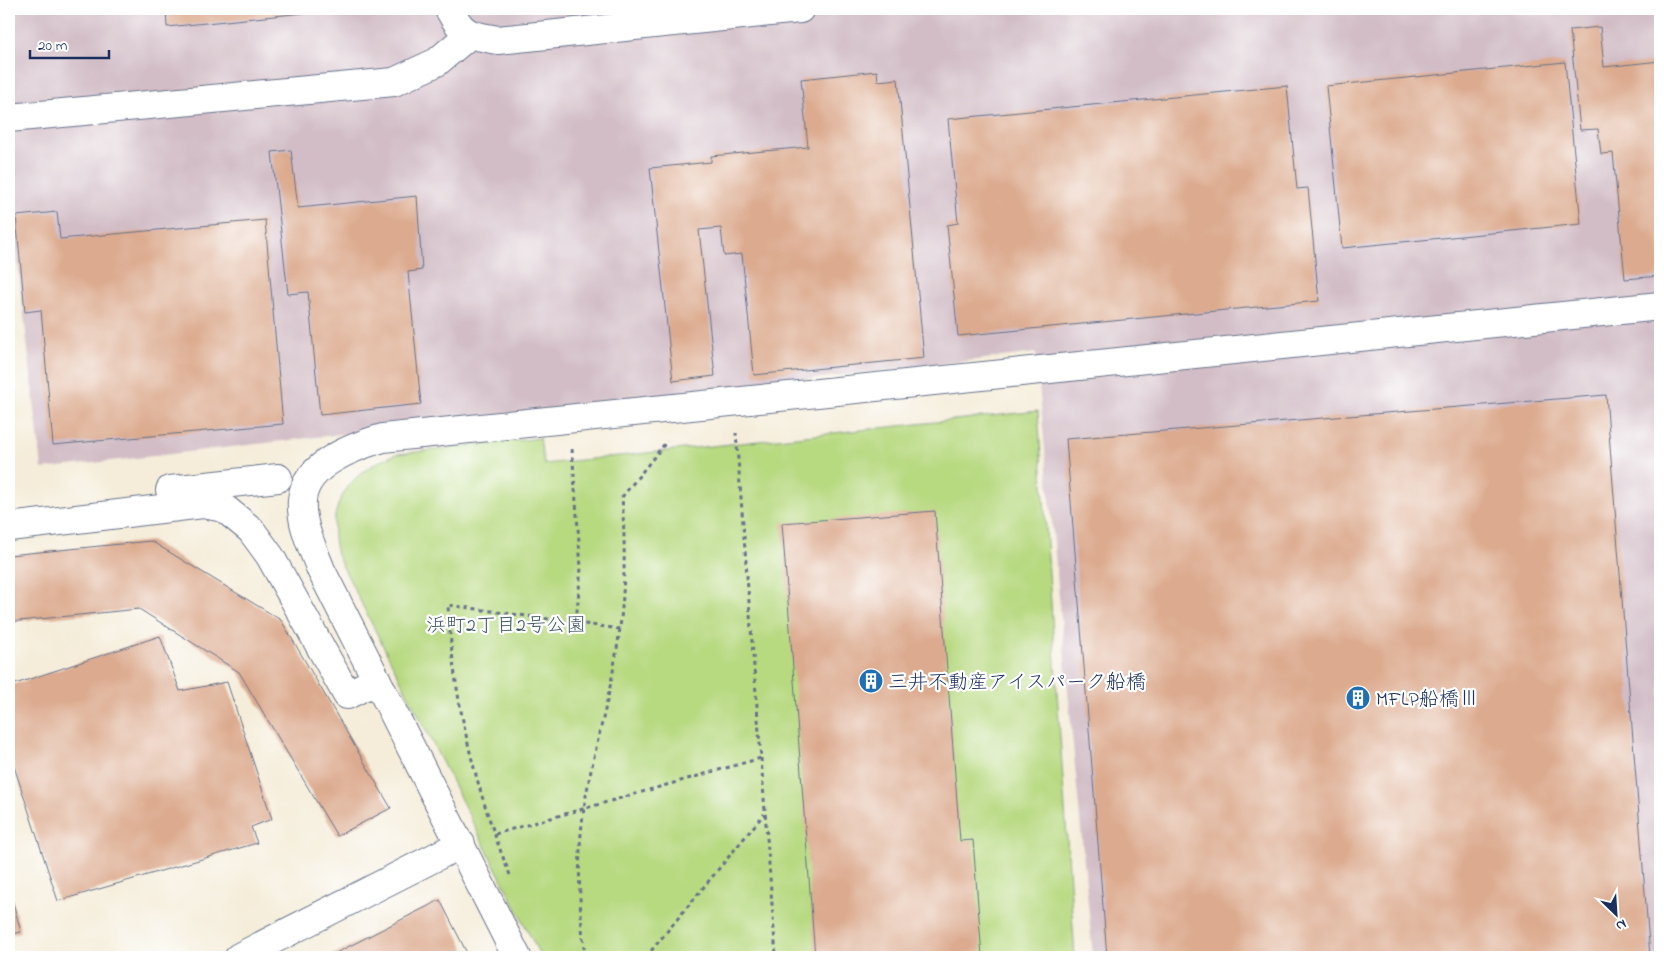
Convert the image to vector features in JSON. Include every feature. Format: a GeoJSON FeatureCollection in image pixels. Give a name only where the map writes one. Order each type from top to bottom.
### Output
{"type":"FeatureCollection","features":[{"type":"Feature","properties":{"kind":"street"},"geometry":{"type":"LineString","coordinates":[[449,9],[456,21],[469,35],[498,40],[800,9]]}},
{"type":"Feature","properties":{"kind":"street"},"geometry":{"type":"LineString","coordinates":[[9,118],[394,82],[437,62],[469,35]]}},
{"type":"Feature","properties":{"kind":"street"},"geometry":{"type":"LineString","coordinates":[[517,957],[321,570],[306,529],[302,499],[311,478],[329,461],[353,446],[383,438],[413,434],[1660,306]]}},
{"type":"Feature","properties":{"kind":"street"},"geometry":{"type":"LineString","coordinates":[[9,508],[278,478]]}},
{"type":"Feature","properties":{"kind":"street"},"geometry":{"type":"LineString","coordinates":[[9,527],[203,504],[224,508],[251,530],[270,556],[347,695],[377,680]]}},
{"type":"Feature","properties":{"kind":"street"},"geometry":{"type":"LineString","coordinates":[[239,957],[461,844]]}},
{"type":"Feature","properties":{"kind":"path"},"geometry":{"type":"LineString","coordinates":[[736,433],[776,957]]}},
{"type":"Feature","properties":{"kind":"path"},"geometry":{"type":"LineString","coordinates":[[586,957],[579,866],[584,809],[594,754],[616,660],[620,629],[625,570],[622,497],[667,441]]}},
{"type":"Feature","properties":{"kind":"path"},"geometry":{"type":"LineString","coordinates":[[572,449],[581,568],[576,622]]}},
{"type":"Feature","properties":{"kind":"path"},"geometry":{"type":"LineString","coordinates":[[510,875],[472,766],[453,664],[448,605],[620,629]]}},
{"type":"Feature","properties":{"kind":"path"},"geometry":{"type":"LineString","coordinates":[[495,834],[761,758]]}},
{"type":"Feature","properties":{"kind":"path"},"geometry":{"type":"LineString","coordinates":[[646,957],[765,814]]}},
{"type":"Feature","properties":{"kind":"shaded area"},"geometry":{"type":"Polygon","coordinates":[[[9,9],[1660,9],[1660,957],[1093,957],[1036,353],[42,469],[9,189],[9,9]]]}},
{"type":"Feature","properties":{"kind":"green space","name":"浜町2丁目2号公園"},"geometry":{"type":"Polygon","coordinates":[[[1038,411],[1075,957],[541,957],[337,555],[334,520],[338,505],[345,491],[354,480],[366,469],[397,454],[540,438],[544,464],[1038,411]]]}},
{"type":"Feature","properties":{"kind":"building"},"geometry":{"type":"Polygon","coordinates":[[[166,9],[333,9],[333,10],[167,27],[166,9]]]}},
{"type":"Feature","properties":{"kind":"building"},"geometry":{"type":"Polygon","coordinates":[[[1600,27],[1604,67],[1660,61],[1660,276],[1625,279],[1613,153],[1601,154],[1598,129],[1580,130],[1570,30],[1600,27]]]}},
{"type":"Feature","properties":{"kind":"building"},"geometry":{"type":"Polygon","coordinates":[[[1565,62],[1581,224],[1342,248],[1326,86],[1565,62]]]}},
{"type":"Feature","properties":{"kind":"building"},"geometry":{"type":"Polygon","coordinates":[[[877,71],[878,81],[898,79],[924,358],[754,375],[742,254],[724,256],[721,228],[699,230],[715,376],[673,381],[650,168],[711,162],[711,156],[808,147],[801,79],[877,71]]]}},
{"type":"Feature","properties":{"kind":"building"},"geometry":{"type":"Polygon","coordinates":[[[1287,86],[1297,189],[1308,188],[1319,301],[958,336],[947,225],[958,223],[948,119],[1287,86]]]}},
{"type":"Feature","properties":{"kind":"building"},"geometry":{"type":"Polygon","coordinates":[[[291,150],[298,208],[417,196],[422,270],[408,272],[421,404],[320,415],[308,292],[288,294],[272,152],[291,150]]]}},
{"type":"Feature","properties":{"kind":"building"},"geometry":{"type":"Polygon","coordinates":[[[57,212],[60,239],[265,220],[283,424],[53,445],[41,310],[25,312],[16,216],[57,212]]]}},
{"type":"Feature","properties":{"kind":"building","name":"MFLP船橋Ⅲ"},"geometry":{"type":"Polygon","coordinates":[[[1606,395],[1650,957],[1107,957],[1066,439],[1606,395]]]}},
{"type":"Feature","properties":{"kind":"building","name":"三井不動産アイスパーク船橋"},"geometry":{"type":"Polygon","coordinates":[[[935,511],[960,841],[973,840],[982,957],[815,957],[782,523],[935,511]]]}},
{"type":"Feature","properties":{"kind":"building"},"geometry":{"type":"Polygon","coordinates":[[[151,541],[281,620],[391,808],[337,836],[239,672],[139,609],[9,622],[9,555],[151,541]]]}},
{"type":"Feature","properties":{"kind":"building"},"geometry":{"type":"Polygon","coordinates":[[[160,636],[180,691],[227,682],[272,819],[251,827],[257,843],[58,901],[9,751],[9,686],[160,636]]]}},
{"type":"Feature","properties":{"kind":"building"},"geometry":{"type":"Polygon","coordinates":[[[9,888],[21,932],[9,935],[9,888]]]}},
{"type":"Feature","properties":{"kind":"building"},"geometry":{"type":"Polygon","coordinates":[[[440,900],[469,957],[328,957],[440,900]]]}},
{"type":"Feature","properties":{"kind":"place","name":"三井不動産アイスパーク船橋"},"geometry":{"type":"Point","coordinates":[871,681]}},
{"type":"Feature","properties":{"kind":"place","name":"MFLP船橋Ⅲ"},"geometry":{"type":"Point","coordinates":[1358,698]}}]}
